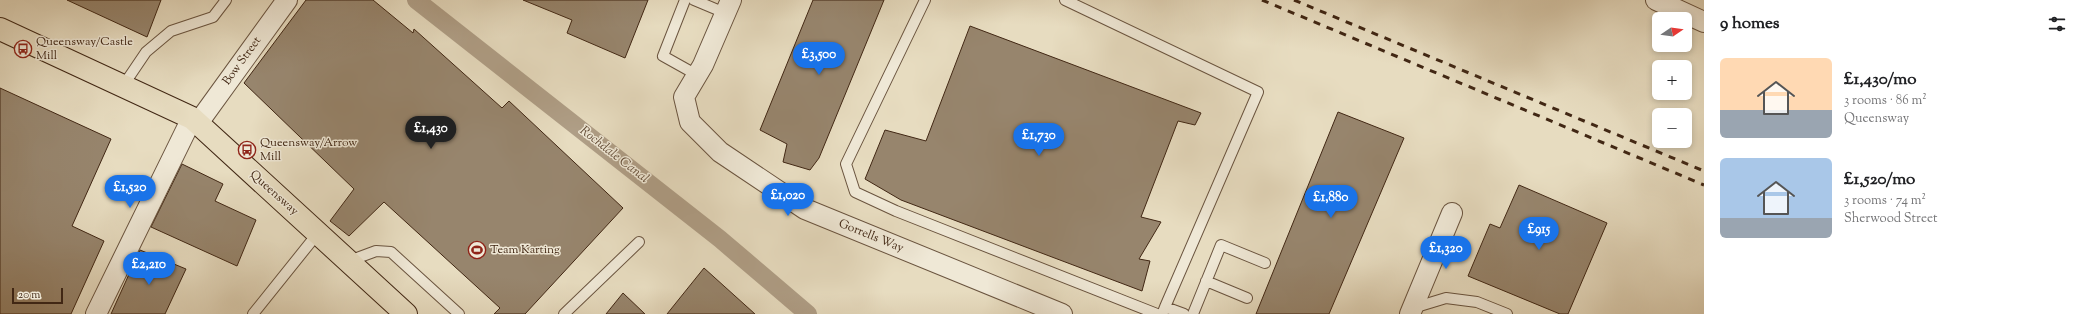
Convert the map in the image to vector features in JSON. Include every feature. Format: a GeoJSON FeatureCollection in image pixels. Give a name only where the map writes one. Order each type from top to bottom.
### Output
{"type":"FeatureCollection","features":[{"type":"Feature","properties":{"kind":"main road","name":"Queensway"},"geometry":{"type":"LineString","coordinates":[[0,29],[195,120],[406,314]]}},
{"type":"Feature","properties":{"kind":"street","name":"Bow Street"},"geometry":{"type":"LineString","coordinates":[[96,314],[195,120],[287,0]]}},
{"type":"Feature","properties":{"kind":"street"},"geometry":{"type":"LineString","coordinates":[[1656,0],[1704,22]]}},
{"type":"Feature","properties":{"kind":"street","name":"Gorrells Way"},"geometry":{"type":"LineString","coordinates":[[728,7],[697,75],[684,97],[690,122],[720,152],[805,209],[1062,314]]}},
{"type":"Feature","properties":{"kind":"street"},"geometry":{"type":"LineString","coordinates":[[1412,311],[1452,213]]}},
{"type":"Feature","properties":{"kind":"lane"},"geometry":{"type":"LineString","coordinates":[[123,86],[146,52],[171,31],[213,17],[226,0]]}},
{"type":"Feature","properties":{"kind":"lane"},"geometry":{"type":"LineString","coordinates":[[685,0],[663,56],[697,75]]}},
{"type":"Feature","properties":{"kind":"lane"},"geometry":{"type":"LineString","coordinates":[[694,0],[728,7]]}},
{"type":"Feature","properties":{"kind":"lane"},"geometry":{"type":"LineString","coordinates":[[925,0],[846,164],[855,192],[896,211],[1162,312],[1184,314]]}},
{"type":"Feature","properties":{"kind":"lane"},"geometry":{"type":"LineString","coordinates":[[1065,0],[1258,92],[1162,312]]}},
{"type":"Feature","properties":{"kind":"lane"},"geometry":{"type":"LineString","coordinates":[[253,314],[318,233]]}},
{"type":"Feature","properties":{"kind":"lane"},"geometry":{"type":"LineString","coordinates":[[564,314],[639,242]]}},
{"type":"Feature","properties":{"kind":"lane"},"geometry":{"type":"LineString","coordinates":[[1193,314],[1221,244],[1265,263]]}},
{"type":"Feature","properties":{"kind":"lane"},"geometry":{"type":"LineString","coordinates":[[348,261],[376,251],[391,252],[459,314]]}},
{"type":"Feature","properties":{"kind":"lane"},"geometry":{"type":"LineString","coordinates":[[1206,281],[1247,298]]}},
{"type":"Feature","properties":{"kind":"lane"},"geometry":{"type":"LineString","coordinates":[[1412,311],[1446,298],[1476,302],[1507,314]]}},
{"type":"Feature","properties":{"kind":"building"},"geometry":{"type":"Polygon","coordinates":[[[67,0],[161,0],[147,37],[67,0]]]}},
{"type":"Feature","properties":{"kind":"building"},"geometry":{"type":"Polygon","coordinates":[[[306,0],[373,0],[413,33],[414,29],[502,108],[509,101],[623,208],[525,314],[494,314],[500,308],[384,202],[349,236],[330,221],[354,189],[244,83],[306,0]]]}},
{"type":"Feature","properties":{"kind":"building"},"geometry":{"type":"Polygon","coordinates":[[[523,0],[648,0],[625,58],[567,33],[572,20],[523,0]]]}},
{"type":"Feature","properties":{"kind":"building"},"geometry":{"type":"Polygon","coordinates":[[[813,0],[884,0],[819,158],[810,170],[783,162],[787,144],[760,130],[813,0]]]}},
{"type":"Feature","properties":{"kind":"building"},"geometry":{"type":"Polygon","coordinates":[[[970,26],[1201,113],[1195,125],[1178,121],[1141,217],[1161,222],[1139,259],[1150,261],[1142,291],[901,200],[865,179],[885,130],[926,141],[970,26]]]}},
{"type":"Feature","properties":{"kind":"building"},"geometry":{"type":"Polygon","coordinates":[[[0,88],[111,139],[72,226],[104,241],[71,314],[0,314],[0,88]]]}},
{"type":"Feature","properties":{"kind":"building"},"geometry":{"type":"Polygon","coordinates":[[[1338,112],[1404,138],[1329,314],[1256,314],[1338,112]]]}},
{"type":"Feature","properties":{"kind":"building"},"geometry":{"type":"Polygon","coordinates":[[[182,164],[223,184],[215,201],[256,220],[237,266],[151,227],[182,164]]]}},
{"type":"Feature","properties":{"kind":"building"},"geometry":{"type":"Polygon","coordinates":[[[1519,185],[1607,223],[1568,314],[1560,314],[1468,276],[1490,224],[1500,228],[1519,185]]]}},
{"type":"Feature","properties":{"kind":"building"},"geometry":{"type":"Polygon","coordinates":[[[140,250],[186,269],[165,314],[111,314],[140,250]]]}},
{"type":"Feature","properties":{"kind":"building"},"geometry":{"type":"Polygon","coordinates":[[[704,268],[755,314],[667,314],[704,268]]]}},
{"type":"Feature","properties":{"kind":"building"},"geometry":{"type":"Polygon","coordinates":[[[623,293],[645,314],[606,314],[623,293]]]}},
{"type":"Feature","properties":{"kind":"waterway","name":"Rochdale Canal"},"geometry":{"type":"LineString","coordinates":[[416,0],[720,239],[808,314]]}},
{"type":"Feature","properties":{"kind":"railway"},"geometry":{"type":"LineString","coordinates":[[1262,0],[1704,185]]}},
{"type":"Feature","properties":{"kind":"railway"},"geometry":{"type":"LineString","coordinates":[[1294,0],[1704,171]]}},
{"type":"Feature","properties":{"kind":"place","name":"Queensway/Castle Mill"},"geometry":{"type":"Point","coordinates":[23,49]}},
{"type":"Feature","properties":{"kind":"place","name":"Queensway/Arrow Mill"},"geometry":{"type":"Point","coordinates":[247,150]}},
{"type":"Feature","properties":{"kind":"place","name":"Team Karting"},"geometry":{"type":"Point","coordinates":[477,250]}}]}
